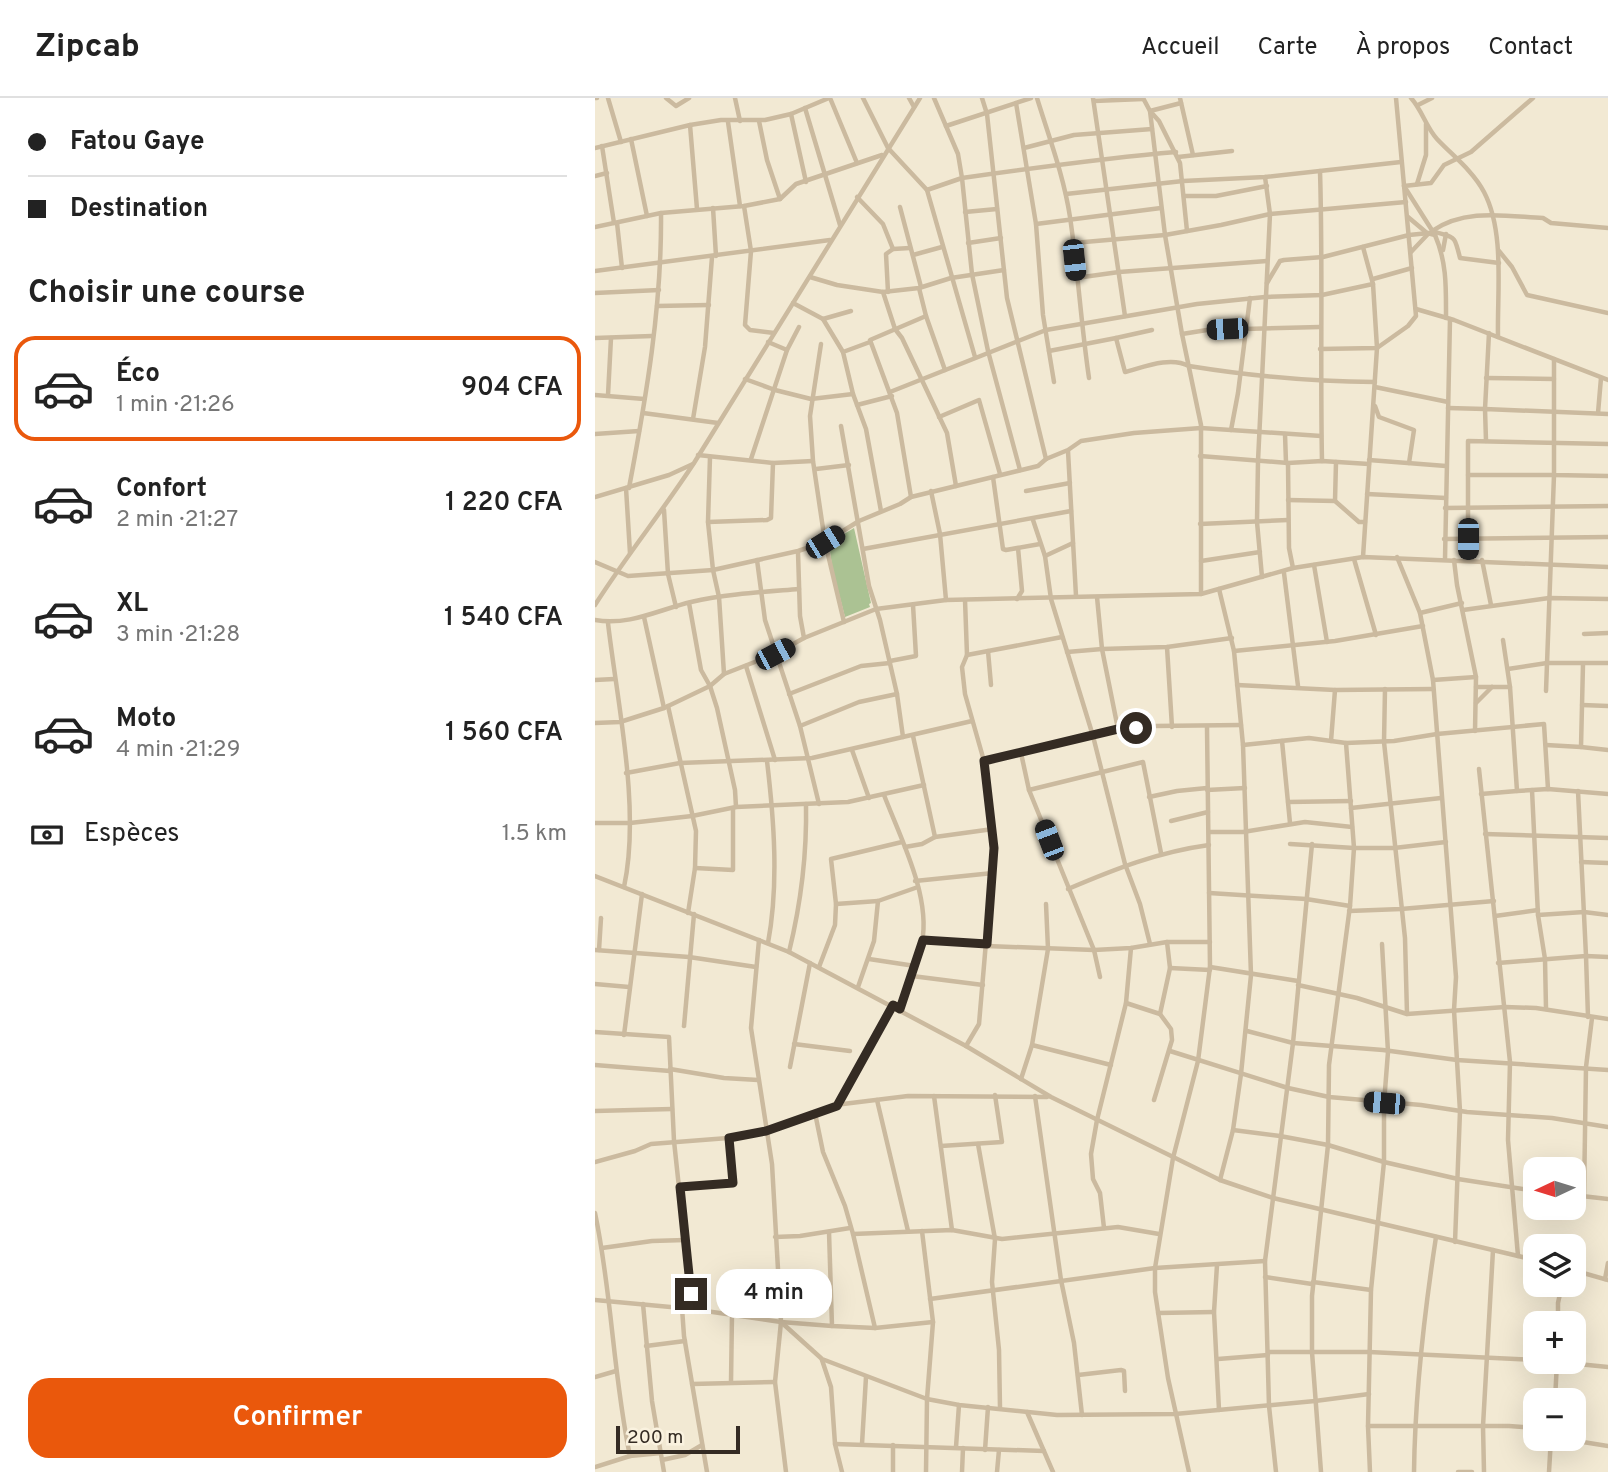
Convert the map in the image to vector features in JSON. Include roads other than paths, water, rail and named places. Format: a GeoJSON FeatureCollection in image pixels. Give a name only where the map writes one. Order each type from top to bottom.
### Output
{"type":"FeatureCollection","features":[{"type":"Feature","properties":{"kind":"street"},"geometry":{"type":"LineString","coordinates":[[608,98],[621,142]]}},
{"type":"Feature","properties":{"kind":"street"},"geometry":{"type":"LineString","coordinates":[[666,98],[676,106],[689,98]]}},
{"type":"Feature","properties":{"kind":"street"},"geometry":{"type":"LineString","coordinates":[[735,98],[740,121]]}},
{"type":"Feature","properties":{"kind":"street"},"geometry":{"type":"LineString","coordinates":[[595,148],[690,124],[720,120],[759,121],[791,114],[829,98],[857,163]]}},
{"type":"Feature","properties":{"kind":"street"},"geometry":{"type":"LineString","coordinates":[[863,98],[888,148],[927,190],[975,357]]}},
{"type":"Feature","properties":{"kind":"street"},"geometry":{"type":"LineString","coordinates":[[909,98],[914,108]]}},
{"type":"Feature","properties":{"kind":"street"},"geometry":{"type":"LineString","coordinates":[[595,605],[694,463],[920,98]]}},
{"type":"Feature","properties":{"kind":"street"},"geometry":{"type":"LineString","coordinates":[[934,98],[958,154],[971,274],[988,352],[1020,470]]}},
{"type":"Feature","properties":{"kind":"street"},"geometry":{"type":"LineString","coordinates":[[982,98],[987,114],[1004,270],[1016,340],[1046,459]]}},
{"type":"Feature","properties":{"kind":"street"},"geometry":{"type":"LineString","coordinates":[[946,126],[1031,98]]}},
{"type":"Feature","properties":{"kind":"street"},"geometry":{"type":"LineString","coordinates":[[1037,98],[1066,194],[1089,378]]}},
{"type":"Feature","properties":{"kind":"street"},"geometry":{"type":"LineString","coordinates":[[1320,349],[1377,348],[1408,326],[1416,316],[1396,98]]}},
{"type":"Feature","properties":{"kind":"street"},"geometry":{"type":"LineString","coordinates":[[1412,98],[1437,139],[1458,159],[1484,192],[1499,262],[1499,337]]}},
{"type":"Feature","properties":{"kind":"street"},"geometry":{"type":"LineString","coordinates":[[1418,98],[1418,105]]}},
{"type":"Feature","properties":{"kind":"street"},"geometry":{"type":"LineString","coordinates":[[1418,105],[1432,98]]}},
{"type":"Feature","properties":{"kind":"street"},"geometry":{"type":"LineString","coordinates":[[1404,186],[1431,183],[1444,165],[1471,152],[1533,98]]}},
{"type":"Feature","properties":{"kind":"street"},"geometry":{"type":"LineString","coordinates":[[1125,316],[1094,100],[1143,99],[1159,121],[1177,154],[1183,181],[1187,231]]}},
{"type":"Feature","properties":{"kind":"street"},"geometry":{"type":"LineString","coordinates":[[1150,111],[1180,101],[1193,155]]}},
{"type":"Feature","properties":{"kind":"street"},"geometry":{"type":"LineString","coordinates":[[1016,103],[1036,224],[1054,382]]}},
{"type":"Feature","properties":{"kind":"street"},"geometry":{"type":"LineString","coordinates":[[805,108],[840,226]]}},
{"type":"Feature","properties":{"kind":"street"},"geometry":{"type":"LineString","coordinates":[[1150,111],[1164,235],[1201,428],[1201,594]]}},
{"type":"Feature","properties":{"kind":"street"},"geometry":{"type":"LineString","coordinates":[[791,114],[806,181]]}},
{"type":"Feature","properties":{"kind":"street"},"geometry":{"type":"LineString","coordinates":[[759,121],[767,160],[780,199]]}},
{"type":"Feature","properties":{"kind":"street"},"geometry":{"type":"LineString","coordinates":[[728,122],[751,251],[746,328],[774,332]]}},
{"type":"Feature","properties":{"kind":"street"},"geometry":{"type":"LineString","coordinates":[[1416,185],[1426,155],[1426,123]]}},
{"type":"Feature","properties":{"kind":"street"},"geometry":{"type":"LineString","coordinates":[[690,124],[697,209]]}},
{"type":"Feature","properties":{"kind":"street"},"geometry":{"type":"LineString","coordinates":[[1024,148],[1098,133],[1152,128]]}},
{"type":"Feature","properties":{"kind":"street"},"geometry":{"type":"LineString","coordinates":[[631,139],[647,216]]}},
{"type":"Feature","properties":{"kind":"street"},"geometry":{"type":"LineString","coordinates":[[602,146],[622,268]]}},
{"type":"Feature","properties":{"kind":"street"},"geometry":{"type":"LineString","coordinates":[[927,190],[962,178],[1101,158],[1232,151]]}},
{"type":"Feature","properties":{"kind":"street"},"geometry":{"type":"LineString","coordinates":[[595,227],[661,213],[742,206],[780,199],[793,185],[883,155]]}},
{"type":"Feature","properties":{"kind":"street"},"geometry":{"type":"LineString","coordinates":[[1066,194],[1106,188],[1265,177],[1401,162]]}},
{"type":"Feature","properties":{"kind":"street"},"geometry":{"type":"LineString","coordinates":[[1320,171],[1323,257],[1320,327],[1322,461]]}},
{"type":"Feature","properties":{"kind":"street"},"geometry":{"type":"LineString","coordinates":[[595,176],[607,173]]}},
{"type":"Feature","properties":{"kind":"street"},"geometry":{"type":"LineString","coordinates":[[1262,578],[1258,461],[1270,214],[1265,177]]}},
{"type":"Feature","properties":{"kind":"street"},"geometry":{"type":"LineString","coordinates":[[1184,196],[1216,197],[1267,186]]}},
{"type":"Feature","properties":{"kind":"street"},"geometry":{"type":"LineString","coordinates":[[1404,186],[1442,251],[1447,271],[1448,405],[1444,559]]}},
{"type":"Feature","properties":{"kind":"street"},"geometry":{"type":"LineString","coordinates":[[857,197],[883,224],[893,249]]}},
{"type":"Feature","properties":{"kind":"street"},"geometry":{"type":"LineString","coordinates":[[1073,243],[1164,235],[1270,214],[1406,202]]}},
{"type":"Feature","properties":{"kind":"street"},"geometry":{"type":"LineString","coordinates":[[900,207],[926,316],[945,370]]}},
{"type":"Feature","properties":{"kind":"street"},"geometry":{"type":"LineString","coordinates":[[693,419],[705,348],[714,257],[713,208]]}},
{"type":"Feature","properties":{"kind":"street"},"geometry":{"type":"LineString","coordinates":[[1036,224],[1161,208]]}},
{"type":"Feature","properties":{"kind":"street"},"geometry":{"type":"LineString","coordinates":[[965,212],[997,209]]}},
{"type":"Feature","properties":{"kind":"street"},"geometry":{"type":"LineString","coordinates":[[630,554],[627,488],[643,413],[659,290],[661,213]]}},
{"type":"Feature","properties":{"kind":"street"},"geometry":{"type":"LineString","coordinates":[[1411,253],[1444,223],[1461,216],[1543,218],[1551,223],[1608,228]]}},
{"type":"Feature","properties":{"kind":"street"},"geometry":{"type":"LineString","coordinates":[[1408,217],[1432,233]]}},
{"type":"Feature","properties":{"kind":"street"},"geometry":{"type":"LineString","coordinates":[[1442,251],[1446,234]]}},
{"type":"Feature","properties":{"kind":"street"},"geometry":{"type":"LineString","coordinates":[[1266,284],[1280,261],[1323,257],[1409,235],[1452,235],[1456,240],[1460,258],[1499,262]]}},
{"type":"Feature","properties":{"kind":"street"},"geometry":{"type":"LineString","coordinates":[[968,243],[1000,238]]}},
{"type":"Feature","properties":{"kind":"street"},"geometry":{"type":"LineString","coordinates":[[595,271],[831,240]]}},
{"type":"Feature","properties":{"kind":"street"},"geometry":{"type":"LineString","coordinates":[[913,255],[942,247]]}},
{"type":"Feature","properties":{"kind":"street"},"geometry":{"type":"LineString","coordinates":[[1363,247],[1373,282],[1377,348],[1363,557]]}},
{"type":"Feature","properties":{"kind":"street"},"geometry":{"type":"LineString","coordinates":[[910,248],[893,249],[886,254],[886,292],[895,329],[902,338],[947,433],[956,486]]}},
{"type":"Feature","properties":{"kind":"street"},"geometry":{"type":"LineString","coordinates":[[1497,250],[1512,267],[1527,295],[1608,313]]}},
{"type":"Feature","properties":{"kind":"street"},"geometry":{"type":"LineString","coordinates":[[1076,278],[1119,272],[1267,261]]}},
{"type":"Feature","properties":{"kind":"street"},"geometry":{"type":"LineString","coordinates":[[857,405],[891,394],[1016,340],[1046,330],[1178,307],[1250,298],[1322,295],[1373,282],[1412,268]]}},
{"type":"Feature","properties":{"kind":"street"},"geometry":{"type":"LineString","coordinates":[[810,277],[838,285],[886,292],[920,288],[951,278],[1004,270]]}},
{"type":"Feature","properties":{"kind":"street"},"geometry":{"type":"LineString","coordinates":[[595,293],[659,290]]}},
{"type":"Feature","properties":{"kind":"street"},"geometry":{"type":"LineString","coordinates":[[1231,430],[1250,298]]}},
{"type":"Feature","properties":{"kind":"street"},"geometry":{"type":"LineString","coordinates":[[793,303],[823,319],[843,352],[853,394],[866,429],[881,512]]}},
{"type":"Feature","properties":{"kind":"street"},"geometry":{"type":"LineString","coordinates":[[657,306],[709,305]]}},
{"type":"Feature","properties":{"kind":"street"},"geometry":{"type":"LineString","coordinates":[[1416,309],[1489,333],[1608,380]]}},
{"type":"Feature","properties":{"kind":"street"},"geometry":{"type":"LineString","coordinates":[[823,319],[851,311]]}},
{"type":"Feature","properties":{"kind":"street"},"geometry":{"type":"LineString","coordinates":[[843,352],[926,316]]}},
{"type":"Feature","properties":{"kind":"street"},"geometry":{"type":"LineString","coordinates":[[751,459],[787,350],[799,327]]}},
{"type":"Feature","properties":{"kind":"street"},"geometry":{"type":"LineString","coordinates":[[1182,334],[1247,328],[1320,327]]}},
{"type":"Feature","properties":{"kind":"street"},"geometry":{"type":"LineString","coordinates":[[1049,351],[1152,330]]}},
{"type":"Feature","properties":{"kind":"street"},"geometry":{"type":"LineString","coordinates":[[1486,441],[1489,333]]}},
{"type":"Feature","properties":{"kind":"street"},"geometry":{"type":"LineString","coordinates":[[595,338],[652,336]]}},
{"type":"Feature","properties":{"kind":"street"},"geometry":{"type":"LineString","coordinates":[[608,395],[611,338]]}},
{"type":"Feature","properties":{"kind":"street"},"geometry":{"type":"LineString","coordinates":[[1117,338],[1125,372],[1171,362],[1263,377],[1375,385],[1448,405],[1608,414]]}},
{"type":"Feature","properties":{"kind":"street"},"geometry":{"type":"LineString","coordinates":[[768,342],[787,350]]}},
{"type":"Feature","properties":{"kind":"street"},"geometry":{"type":"LineString","coordinates":[[870,342],[897,413],[911,497]]}},
{"type":"Feature","properties":{"kind":"street"},"geometry":{"type":"LineString","coordinates":[[821,344],[811,399],[813,461],[825,542],[844,622]]}},
{"type":"Feature","properties":{"kind":"street"},"geometry":{"type":"LineString","coordinates":[[1546,691],[1555,442],[1554,359]]}},
{"type":"Feature","properties":{"kind":"street"},"geometry":{"type":"LineString","coordinates":[[1486,378],[1554,379]]}},
{"type":"Feature","properties":{"kind":"street"},"geometry":{"type":"LineString","coordinates":[[1598,413],[1601,378]]}},
{"type":"Feature","properties":{"kind":"street"},"geometry":{"type":"LineString","coordinates":[[745,379],[811,399],[853,394]]}},
{"type":"Feature","properties":{"kind":"street"},"geometry":{"type":"LineString","coordinates":[[595,395],[645,399]]}},
{"type":"Feature","properties":{"kind":"street"},"geometry":{"type":"LineString","coordinates":[[939,417],[979,400],[1000,475]]}},
{"type":"Feature","properties":{"kind":"street"},"geometry":{"type":"LineString","coordinates":[[1374,404],[1379,417],[1414,430],[1409,463]]}},
{"type":"Feature","properties":{"kind":"street"},"geometry":{"type":"LineString","coordinates":[[643,413],[718,423]]}},
{"type":"Feature","properties":{"kind":"street"},"geometry":{"type":"LineString","coordinates":[[841,426],[869,586],[890,662],[903,737]]}},
{"type":"Feature","properties":{"kind":"street"},"geometry":{"type":"LineString","coordinates":[[595,562],[628,576],[668,574],[713,570],[798,551],[825,542],[859,521],[911,497],[1038,466],[1081,441],[1134,433],[1201,428],[1321,436]]}},
{"type":"Feature","properties":{"kind":"street"},"geometry":{"type":"LineString","coordinates":[[595,434],[639,431]]}},
{"type":"Feature","properties":{"kind":"street"},"geometry":{"type":"LineString","coordinates":[[1285,435],[1289,548],[1293,568]]}},
{"type":"Feature","properties":{"kind":"street"},"geometry":{"type":"LineString","coordinates":[[1468,560],[1468,442],[1608,444]]}},
{"type":"Feature","properties":{"kind":"street"},"geometry":{"type":"LineString","coordinates":[[1068,450],[1076,596]]}},
{"type":"Feature","properties":{"kind":"street"},"geometry":{"type":"LineString","coordinates":[[698,456],[773,463],[813,461]]}},
{"type":"Feature","properties":{"kind":"street"},"geometry":{"type":"LineString","coordinates":[[1200,456],[1287,463],[1322,461],[1447,466]]}},
{"type":"Feature","properties":{"kind":"street"},"geometry":{"type":"LineString","coordinates":[[710,457],[708,522],[719,597],[724,674]]}},
{"type":"Feature","properties":{"kind":"street"},"geometry":{"type":"LineString","coordinates":[[1335,500],[1336,462]]}},
{"type":"Feature","properties":{"kind":"street"},"geometry":{"type":"LineString","coordinates":[[595,498],[607,492],[669,475],[694,463]]}},
{"type":"Feature","properties":{"kind":"street"},"geometry":{"type":"LineString","coordinates":[[708,522],[767,520],[771,517],[773,463]]}},
{"type":"Feature","properties":{"kind":"street"},"geometry":{"type":"LineString","coordinates":[[815,469],[849,465]]}},
{"type":"Feature","properties":{"kind":"street"},"geometry":{"type":"LineString","coordinates":[[1468,475],[1608,476]]}},
{"type":"Feature","properties":{"kind":"street"},"geometry":{"type":"LineString","coordinates":[[993,477],[1003,549],[1040,544]]}},
{"type":"Feature","properties":{"kind":"street"},"geometry":{"type":"LineString","coordinates":[[1026,491],[1070,483]]}},
{"type":"Feature","properties":{"kind":"street"},"geometry":{"type":"LineString","coordinates":[[931,492],[940,534],[946,600]]}},
{"type":"Feature","properties":{"kind":"street"},"geometry":{"type":"LineString","coordinates":[[1367,494],[1445,498]]}},
{"type":"Feature","properties":{"kind":"street"},"geometry":{"type":"LineString","coordinates":[[1289,500],[1335,500],[1359,522],[1365,522]]}},
{"type":"Feature","properties":{"kind":"street"},"geometry":{"type":"LineString","coordinates":[[1445,508],[1608,506]]}},
{"type":"Feature","properties":{"kind":"street"},"geometry":{"type":"LineString","coordinates":[[664,509],[668,574],[676,607]]}},
{"type":"Feature","properties":{"kind":"street"},"geometry":{"type":"LineString","coordinates":[[863,549],[1072,511]]}},
{"type":"Feature","properties":{"kind":"street"},"geometry":{"type":"LineString","coordinates":[[1033,520],[1045,556],[1062,637],[1093,736],[1125,864],[1140,904],[1150,944]]}},
{"type":"Feature","properties":{"kind":"street"},"geometry":{"type":"LineString","coordinates":[[1200,524],[1289,520]]}},
{"type":"Feature","properties":{"kind":"street"},"geometry":{"type":"LineString","coordinates":[[1444,538],[1608,537]]}},
{"type":"Feature","properties":{"kind":"street"},"geometry":{"type":"LineString","coordinates":[[1045,556],[1073,544]]}},
{"type":"Feature","properties":{"kind":"street"},"geometry":{"type":"LineString","coordinates":[[1017,599],[1022,592],[1018,548]]}},
{"type":"Feature","properties":{"kind":"street"},"geometry":{"type":"LineString","coordinates":[[798,551],[804,638]]}},
{"type":"Feature","properties":{"kind":"street"},"geometry":{"type":"LineString","coordinates":[[1201,561],[1260,552]]}},
{"type":"Feature","properties":{"kind":"street"},"geometry":{"type":"LineString","coordinates":[[595,723],[620,722],[666,707],[711,685],[724,674],[775,654],[804,638],[876,610],[946,600],[1201,594],[1284,573],[1293,568],[1363,557],[1608,567]]}},
{"type":"Feature","properties":{"kind":"street"},"geometry":{"type":"LineString","coordinates":[[1397,557],[1420,613],[1433,680],[1456,976],[1454,1010],[1460,1111],[1455,1242]]}},
{"type":"Feature","properties":{"kind":"street"},"geometry":{"type":"LineString","coordinates":[[1355,559],[1376,635]]}},
{"type":"Feature","properties":{"kind":"street"},"geometry":{"type":"LineString","coordinates":[[1454,559],[1476,677],[1475,731]]}},
{"type":"Feature","properties":{"kind":"street"},"geometry":{"type":"LineString","coordinates":[[757,560],[765,620],[800,726],[819,804]]}},
{"type":"Feature","properties":{"kind":"street"},"geometry":{"type":"LineString","coordinates":[[1482,560],[1491,605]]}},
{"type":"Feature","properties":{"kind":"street"},"geometry":{"type":"LineString","coordinates":[[1314,565],[1327,642]]}},
{"type":"Feature","properties":{"kind":"street"},"geometry":{"type":"LineString","coordinates":[[1284,573],[1298,686]]}},
{"type":"Feature","properties":{"kind":"street"},"geometry":{"type":"LineString","coordinates":[[595,621],[608,623],[644,617],[719,597],[799,589]]}},
{"type":"Feature","properties":{"kind":"street"},"geometry":{"type":"LineString","coordinates":[[1219,589],[1232,638],[1243,746],[1251,975],[1247,1031],[1233,1130],[1220,1180]]}},
{"type":"Feature","properties":{"kind":"street"},"geometry":{"type":"LineString","coordinates":[[1097,597],[1102,649],[1118,729]]}},
{"type":"Feature","properties":{"kind":"street"},"geometry":{"type":"LineString","coordinates":[[1463,610],[1549,598],[1608,599]]}},
{"type":"Feature","properties":{"kind":"street"},"geometry":{"type":"LineString","coordinates":[[965,600],[967,655],[962,667],[965,694],[984,761],[993,829],[993,873],[983,985],[978,1024],[967,1046]]}},
{"type":"Feature","properties":{"kind":"street"},"geometry":{"type":"LineString","coordinates":[[689,603],[701,670],[711,685],[729,761],[734,807],[733,870],[695,867]]}},
{"type":"Feature","properties":{"kind":"street"},"geometry":{"type":"LineString","coordinates":[[1420,613],[1462,603]]}},
{"type":"Feature","properties":{"kind":"street"},"geometry":{"type":"LineString","coordinates":[[789,694],[861,666],[916,656],[913,605]]}},
{"type":"Feature","properties":{"kind":"street"},"geometry":{"type":"LineString","coordinates":[[644,617],[696,831],[684,1026]]}},
{"type":"Feature","properties":{"kind":"street"},"geometry":{"type":"LineString","coordinates":[[608,623],[630,823],[624,887]]}},
{"type":"Feature","properties":{"kind":"street"},"geometry":{"type":"LineString","coordinates":[[1234,652],[1327,642],[1423,626]]}},
{"type":"Feature","properties":{"kind":"street"},"geometry":{"type":"LineString","coordinates":[[1584,634],[1608,633]]}},
{"type":"Feature","properties":{"kind":"street"},"geometry":{"type":"LineString","coordinates":[[967,655],[1062,637]]}},
{"type":"Feature","properties":{"kind":"street"},"geometry":{"type":"LineString","coordinates":[[1067,652],[1167,647],[1232,638]]}},
{"type":"Feature","properties":{"kind":"street"},"geometry":{"type":"LineString","coordinates":[[1503,640],[1510,687],[1517,791]]}},
{"type":"Feature","properties":{"kind":"street"},"geometry":{"type":"LineString","coordinates":[[1167,647],[1171,727]]}},
{"type":"Feature","properties":{"kind":"street"},"geometry":{"type":"LineString","coordinates":[[988,652],[991,685]]}},
{"type":"Feature","properties":{"kind":"street"},"geometry":{"type":"LineString","coordinates":[[1508,669],[1546,663],[1608,663]]}},
{"type":"Feature","properties":{"kind":"street"},"geometry":{"type":"LineString","coordinates":[[1581,747],[1583,664]]}},
{"type":"Feature","properties":{"kind":"street"},"geometry":{"type":"LineString","coordinates":[[746,667],[775,760]]}},
{"type":"Feature","properties":{"kind":"street"},"geometry":{"type":"LineString","coordinates":[[1433,680],[1476,677]]}},
{"type":"Feature","properties":{"kind":"street"},"geometry":{"type":"LineString","coordinates":[[595,680],[614,679]]}},
{"type":"Feature","properties":{"kind":"street"},"geometry":{"type":"LineString","coordinates":[[1237,685],[1298,686],[1335,690],[1433,689]]}},
{"type":"Feature","properties":{"kind":"street"},"geometry":{"type":"LineString","coordinates":[[1476,687],[1510,687]]}},
{"type":"Feature","properties":{"kind":"street"},"geometry":{"type":"LineString","coordinates":[[1475,703],[1493,687]]}},
{"type":"Feature","properties":{"kind":"street"},"geometry":{"type":"LineString","coordinates":[[1385,689],[1384,742],[1405,938],[1407,1014]]}},
{"type":"Feature","properties":{"kind":"street"},"geometry":{"type":"LineString","coordinates":[[1331,741],[1335,690]]}},
{"type":"Feature","properties":{"kind":"street"},"geometry":{"type":"LineString","coordinates":[[800,726],[859,702],[897,694]]}},
{"type":"Feature","properties":{"kind":"street"},"geometry":{"type":"LineString","coordinates":[[1582,705],[1608,706]]}},
{"type":"Feature","properties":{"kind":"street"},"geometry":{"type":"LineString","coordinates":[[626,774],[680,763],[809,759],[972,721]]}},
{"type":"Feature","properties":{"kind":"street"},"geometry":{"type":"LineString","coordinates":[[1243,746],[1309,738],[1346,743],[1384,742],[1544,724],[1548,789]]}},
{"type":"Feature","properties":{"kind":"street"},"geometry":{"type":"LineString","coordinates":[[984,761],[1118,729],[1241,725]]}},
{"type":"Feature","properties":{"kind":"street"},"geometry":{"type":"LineString","coordinates":[[1189,1472],[1175,1414],[1158,1313],[1155,1268],[1173,1158],[1198,1061],[1210,969],[1207,726]]}},
{"type":"Feature","properties":{"kind":"street"},"geometry":{"type":"LineString","coordinates":[[913,736],[935,837]]}},
{"type":"Feature","properties":{"kind":"street"},"geometry":{"type":"LineString","coordinates":[[1282,740],[1290,823]]}},
{"type":"Feature","properties":{"kind":"street"},"geometry":{"type":"LineString","coordinates":[[1321,1472],[1312,1352],[1312,1283],[1323,1209],[1332,1045],[1340,994],[1354,848],[1346,743]]}},
{"type":"Feature","properties":{"kind":"street"},"geometry":{"type":"LineString","coordinates":[[1546,745],[1608,750]]}},
{"type":"Feature","properties":{"kind":"street"},"geometry":{"type":"LineString","coordinates":[[852,750],[869,798]]}},
{"type":"Feature","properties":{"kind":"street"},"geometry":{"type":"LineString","coordinates":[[1021,753],[1029,790],[1094,950],[1100,977]]}},
{"type":"Feature","properties":{"kind":"street"},"geometry":{"type":"LineString","coordinates":[[767,761],[772,804],[773,916],[768,943]]}},
{"type":"Feature","properties":{"kind":"street"},"geometry":{"type":"LineString","coordinates":[[1029,790],[1143,762],[1161,853]]}},
{"type":"Feature","properties":{"kind":"street"},"geometry":{"type":"LineString","coordinates":[[1479,769],[1510,1062],[1509,1140],[1518,1256]]}},
{"type":"Feature","properties":{"kind":"street"},"geometry":{"type":"LineString","coordinates":[[595,822],[630,823],[692,817],[734,807],[819,804],[869,798],[924,785]]}},
{"type":"Feature","properties":{"kind":"street"},"geometry":{"type":"LineString","coordinates":[[1149,797],[1177,791],[1245,788]]}},
{"type":"Feature","properties":{"kind":"street"},"geometry":{"type":"LineString","coordinates":[[1481,794],[1548,789],[1608,794]]}},
{"type":"Feature","properties":{"kind":"street"},"geometry":{"type":"LineString","coordinates":[[1532,790],[1538,912],[1545,959],[1546,1009]]}},
{"type":"Feature","properties":{"kind":"street"},"geometry":{"type":"LineString","coordinates":[[1578,791],[1590,1017],[1586,1067],[1585,1157]]}},
{"type":"Feature","properties":{"kind":"street"},"geometry":{"type":"LineString","coordinates":[[884,795],[904,845],[922,902],[923,940],[900,1009]]}},
{"type":"Feature","properties":{"kind":"street"},"geometry":{"type":"LineString","coordinates":[[1287,802],[1351,805],[1441,799]]}},
{"type":"Feature","properties":{"kind":"street"},"geometry":{"type":"LineString","coordinates":[[789,952],[803,881],[807,845],[806,804]]}},
{"type":"Feature","properties":{"kind":"street"},"geometry":{"type":"LineString","coordinates":[[1171,821],[1208,812]]}},
{"type":"Feature","properties":{"kind":"street"},"geometry":{"type":"LineString","coordinates":[[1209,832],[1247,831],[1290,823],[1313,822],[1352,827]]}},
{"type":"Feature","properties":{"kind":"street"},"geometry":{"type":"LineString","coordinates":[[819,967],[835,925],[837,904],[831,859],[922,844],[935,837],[993,829]]}},
{"type":"Feature","properties":{"kind":"street"},"geometry":{"type":"LineString","coordinates":[[1485,834],[1608,838]]}},
{"type":"Feature","properties":{"kind":"street"},"geometry":{"type":"LineString","coordinates":[[1290,844],[1394,848],[1445,842]]}},
{"type":"Feature","properties":{"kind":"street"},"geometry":{"type":"LineString","coordinates":[[1276,1472],[1269,1406],[1265,1261],[1288,1088],[1312,844]]}},
{"type":"Feature","properties":{"kind":"street"},"geometry":{"type":"LineString","coordinates":[[1068,889],[1125,864],[1161,853],[1209,845]]}},
{"type":"Feature","properties":{"kind":"street"},"geometry":{"type":"LineString","coordinates":[[1581,862],[1608,863]]}},
{"type":"Feature","properties":{"kind":"street"},"geometry":{"type":"LineString","coordinates":[[837,904],[878,901],[916,884],[993,873]]}},
{"type":"Feature","properties":{"kind":"street"},"geometry":{"type":"LineString","coordinates":[[595,876],[789,952],[893,1005],[1051,1097],[1220,1180],[1273,1198],[1523,1257]]}},
{"type":"Feature","properties":{"kind":"street"},"geometry":{"type":"LineString","coordinates":[[1209,893],[1306,899],[1349,908],[1401,909],[1494,901]]}},
{"type":"Feature","properties":{"kind":"street"},"geometry":{"type":"LineString","coordinates":[[624,1035],[642,894]]}},
{"type":"Feature","properties":{"kind":"street"},"geometry":{"type":"LineString","coordinates":[[858,987],[874,941],[878,901]]}},
{"type":"Feature","properties":{"kind":"street"},"geometry":{"type":"LineString","coordinates":[[1021,1079],[1032,1045],[1048,949],[1047,904]]}},
{"type":"Feature","properties":{"kind":"street"},"geometry":{"type":"LineString","coordinates":[[1495,916],[1538,912],[1608,915]]}},
{"type":"Feature","properties":{"kind":"street"},"geometry":{"type":"LineString","coordinates":[[601,918],[597,950],[633,951],[756,967]]}},
{"type":"Feature","properties":{"kind":"street"},"geometry":{"type":"LineString","coordinates":[[759,940],[751,1028],[772,1164],[781,1322],[775,1382],[786,1472]]}},
{"type":"Feature","properties":{"kind":"street"},"geometry":{"type":"LineString","coordinates":[[923,940],[1094,950],[1167,942],[1210,942]]}},
{"type":"Feature","properties":{"kind":"street"},"geometry":{"type":"LineString","coordinates":[[1160,1014],[1170,968],[1167,942]]}},
{"type":"Feature","properties":{"kind":"street"},"geometry":{"type":"LineString","coordinates":[[1370,1472],[1368,1426],[1371,1290],[1384,1162],[1384,1103],[1388,1052],[1382,944]]}},
{"type":"Feature","properties":{"kind":"street"},"geometry":{"type":"LineString","coordinates":[[1104,1228],[1100,1193],[1092,1171],[1091,1154],[1126,1003],[1131,948]]}},
{"type":"Feature","properties":{"kind":"street"},"geometry":{"type":"LineString","coordinates":[[1499,963],[1586,956],[1608,957]]}},
{"type":"Feature","properties":{"kind":"street"},"geometry":{"type":"LineString","coordinates":[[869,959],[915,966]]}},
{"type":"Feature","properties":{"kind":"street"},"geometry":{"type":"LineString","coordinates":[[790,1067],[810,963]]}},
{"type":"Feature","properties":{"kind":"street"},"geometry":{"type":"LineString","coordinates":[[1170,968],[1210,969],[1298,983],[1407,1014],[1505,1007],[1546,1009],[1608,1019]]}},
{"type":"Feature","properties":{"kind":"street"},"geometry":{"type":"LineString","coordinates":[[912,976],[983,985]]}},
{"type":"Feature","properties":{"kind":"street"},"geometry":{"type":"LineString","coordinates":[[595,984],[629,987]]}},
{"type":"Feature","properties":{"kind":"street"},"geometry":{"type":"LineString","coordinates":[[1126,1003],[1160,1014],[1171,1029],[1170,1051],[1154,1100]]}},
{"type":"Feature","properties":{"kind":"street"},"geometry":{"type":"LineString","coordinates":[[837,1106],[893,1005]]}},
{"type":"Feature","properties":{"kind":"street"},"geometry":{"type":"LineString","coordinates":[[1247,1031],[1293,1043],[1458,1060],[1608,1070]]}},
{"type":"Feature","properties":{"kind":"street"},"geometry":{"type":"LineString","coordinates":[[595,1032],[669,1037],[674,1141],[692,1309]]}},
{"type":"Feature","properties":{"kind":"street"},"geometry":{"type":"LineString","coordinates":[[794,1044],[850,1051]]}},
{"type":"Feature","properties":{"kind":"street"},"geometry":{"type":"LineString","coordinates":[[1032,1045],[1111,1065]]}},
{"type":"Feature","properties":{"kind":"street"},"geometry":{"type":"LineString","coordinates":[[1170,1051],[1288,1088],[1329,1097],[1552,1118],[1608,1127]]}},
{"type":"Feature","properties":{"kind":"street"},"geometry":{"type":"LineString","coordinates":[[595,1065],[758,1080]]}},
{"type":"Feature","properties":{"kind":"street"},"geometry":{"type":"LineString","coordinates":[[941,1146],[1002,1142],[995,1095]]}},
{"type":"Feature","properties":{"kind":"street"},"geometry":{"type":"LineString","coordinates":[[595,1162],[651,1144],[729,1138],[766,1131],[837,1106],[877,1100],[908,1096],[1051,1097]]}},
{"type":"Feature","properties":{"kind":"street"},"geometry":{"type":"LineString","coordinates":[[934,1096],[952,1230]]}},
{"type":"Feature","properties":{"kind":"street"},"geometry":{"type":"LineString","coordinates":[[1035,1096],[1061,1280],[1074,1343],[1082,1415]]}},
{"type":"Feature","properties":{"kind":"street"},"geometry":{"type":"LineString","coordinates":[[877,1100],[908,1231]]}},
{"type":"Feature","properties":{"kind":"street"},"geometry":{"type":"LineString","coordinates":[[595,1111],[672,1109]]}},
{"type":"Feature","properties":{"kind":"street"},"geometry":{"type":"LineString","coordinates":[[815,1113],[823,1152],[845,1206],[853,1234],[875,1328]]}},
{"type":"Feature","properties":{"kind":"street"},"geometry":{"type":"LineString","coordinates":[[1233,1130],[1328,1145],[1384,1162],[1458,1179],[1523,1189]]}},
{"type":"Feature","properties":{"kind":"street"},"geometry":{"type":"LineString","coordinates":[[680,1187],[733,1183],[729,1138]]}},
{"type":"Feature","properties":{"kind":"street"},"geometry":{"type":"LineString","coordinates":[[978,1144],[995,1239],[992,1291],[999,1350],[1000,1408]]}},
{"type":"Feature","properties":{"kind":"street"},"geometry":{"type":"LineString","coordinates":[[1586,1197],[1608,1199]]}},
{"type":"Feature","properties":{"kind":"street"},"geometry":{"type":"LineString","coordinates":[[595,1213],[630,1457]]}},
{"type":"Feature","properties":{"kind":"street"},"geometry":{"type":"LineString","coordinates":[[853,1234],[952,1230],[995,1239],[1118,1227],[1159,1234]]}},
{"type":"Feature","properties":{"kind":"street"},"geometry":{"type":"LineString","coordinates":[[775,1237],[850,1228]]}},
{"type":"Feature","properties":{"kind":"street"},"geometry":{"type":"LineString","coordinates":[[922,1231],[933,1322],[926,1399],[926,1472]]}},
{"type":"Feature","properties":{"kind":"street"},"geometry":{"type":"LineString","coordinates":[[829,1232],[832,1326]]}},
{"type":"Feature","properties":{"kind":"street"},"geometry":{"type":"LineString","coordinates":[[1414,1472],[1421,1354],[1436,1237]]}},
{"type":"Feature","properties":{"kind":"street"},"geometry":{"type":"LineString","coordinates":[[602,1248],[652,1241],[685,1240]]}},
{"type":"Feature","properties":{"kind":"street"},"geometry":{"type":"LineString","coordinates":[[1484,1472],[1483,1426],[1493,1250]]}},
{"type":"Feature","properties":{"kind":"street"},"geometry":{"type":"LineString","coordinates":[[930,1298],[1155,1268],[1265,1261]]}},
{"type":"Feature","properties":{"kind":"street"},"geometry":{"type":"LineString","coordinates":[[1586,1273],[1607,1279],[1608,1264]]}},
{"type":"Feature","properties":{"kind":"street"},"geometry":{"type":"LineString","coordinates":[[1217,1265],[1214,1312],[1219,1410]]}},
{"type":"Feature","properties":{"kind":"street"},"geometry":{"type":"LineString","coordinates":[[1265,1277],[1371,1290]]}},
{"type":"Feature","properties":{"kind":"street"},"geometry":{"type":"LineString","coordinates":[[595,1300],[832,1326],[875,1328],[933,1322]]}},
{"type":"Feature","properties":{"kind":"street"},"geometry":{"type":"LineString","coordinates":[[643,1304],[646,1346],[664,1472]]}},
{"type":"Feature","properties":{"kind":"street"},"geometry":{"type":"LineString","coordinates":[[682,1308],[707,1472]]}},
{"type":"Feature","properties":{"kind":"street"},"geometry":{"type":"LineString","coordinates":[[1158,1313],[1214,1312]]}},
{"type":"Feature","properties":{"kind":"street"},"geometry":{"type":"LineString","coordinates":[[731,1382],[732,1314]]}},
{"type":"Feature","properties":{"kind":"street"},"geometry":{"type":"LineString","coordinates":[[781,1322],[822,1359],[926,1399],[959,1405],[1082,1415],[1175,1414],[1369,1394]]}},
{"type":"Feature","properties":{"kind":"street"},"geometry":{"type":"LineString","coordinates":[[646,1346],[685,1341]]}},
{"type":"Feature","properties":{"kind":"street"},"geometry":{"type":"LineString","coordinates":[[1218,1359],[1268,1354],[1369,1352],[1523,1359]]}},
{"type":"Feature","properties":{"kind":"street"},"geometry":{"type":"LineString","coordinates":[[822,1359],[831,1387],[835,1444],[842,1472]]}},
{"type":"Feature","properties":{"kind":"street"},"geometry":{"type":"LineString","coordinates":[[1586,1365],[1608,1367]]}},
{"type":"Feature","properties":{"kind":"street"},"geometry":{"type":"LineString","coordinates":[[1078,1375],[1121,1370],[1125,1391]]}},
{"type":"Feature","properties":{"kind":"street"},"geometry":{"type":"LineString","coordinates":[[595,1377],[616,1371]]}},
{"type":"Feature","properties":{"kind":"street"},"geometry":{"type":"LineString","coordinates":[[862,1444],[866,1377]]}},
{"type":"Feature","properties":{"kind":"street"},"geometry":{"type":"LineString","coordinates":[[692,1384],[775,1382]]}},
{"type":"Feature","properties":{"kind":"street"},"geometry":{"type":"LineString","coordinates":[[956,1447],[959,1405]]}},
{"type":"Feature","properties":{"kind":"street"},"geometry":{"type":"LineString","coordinates":[[985,1450],[988,1407]]}},
{"type":"Feature","properties":{"kind":"street"},"geometry":{"type":"LineString","coordinates":[[1027,1412],[1053,1472]]}},
{"type":"Feature","properties":{"kind":"street"},"geometry":{"type":"LineString","coordinates":[[1368,1426],[1523,1428]]}},
{"type":"Feature","properties":{"kind":"street"},"geometry":{"type":"LineString","coordinates":[[1586,1442],[1608,1446]]}},
{"type":"Feature","properties":{"kind":"street"},"geometry":{"type":"LineString","coordinates":[[835,1444],[1044,1451]]}},
{"type":"Feature","properties":{"kind":"street"},"geometry":{"type":"LineString","coordinates":[[662,1460],[685,1455],[702,1445]]}},
{"type":"Feature","properties":{"kind":"street"},"geometry":{"type":"LineString","coordinates":[[893,1446],[893,1472]]}},
{"type":"Feature","properties":{"kind":"street"},"geometry":{"type":"LineString","coordinates":[[962,1472],[963,1448]]}},
{"type":"Feature","properties":{"kind":"street"},"geometry":{"type":"LineString","coordinates":[[997,1472],[999,1450]]}},
{"type":"Feature","properties":{"kind":"street"},"geometry":{"type":"LineString","coordinates":[[1549,1472],[1551,1451]]}},
{"type":"Feature","properties":{"kind":"street"},"geometry":{"type":"LineString","coordinates":[[595,1467],[630,1457],[661,1453]]}},
{"type":"Feature","properties":{"kind":"street"},"geometry":{"type":"LineString","coordinates":[[1458,1472],[1472,1472]]}}]}
